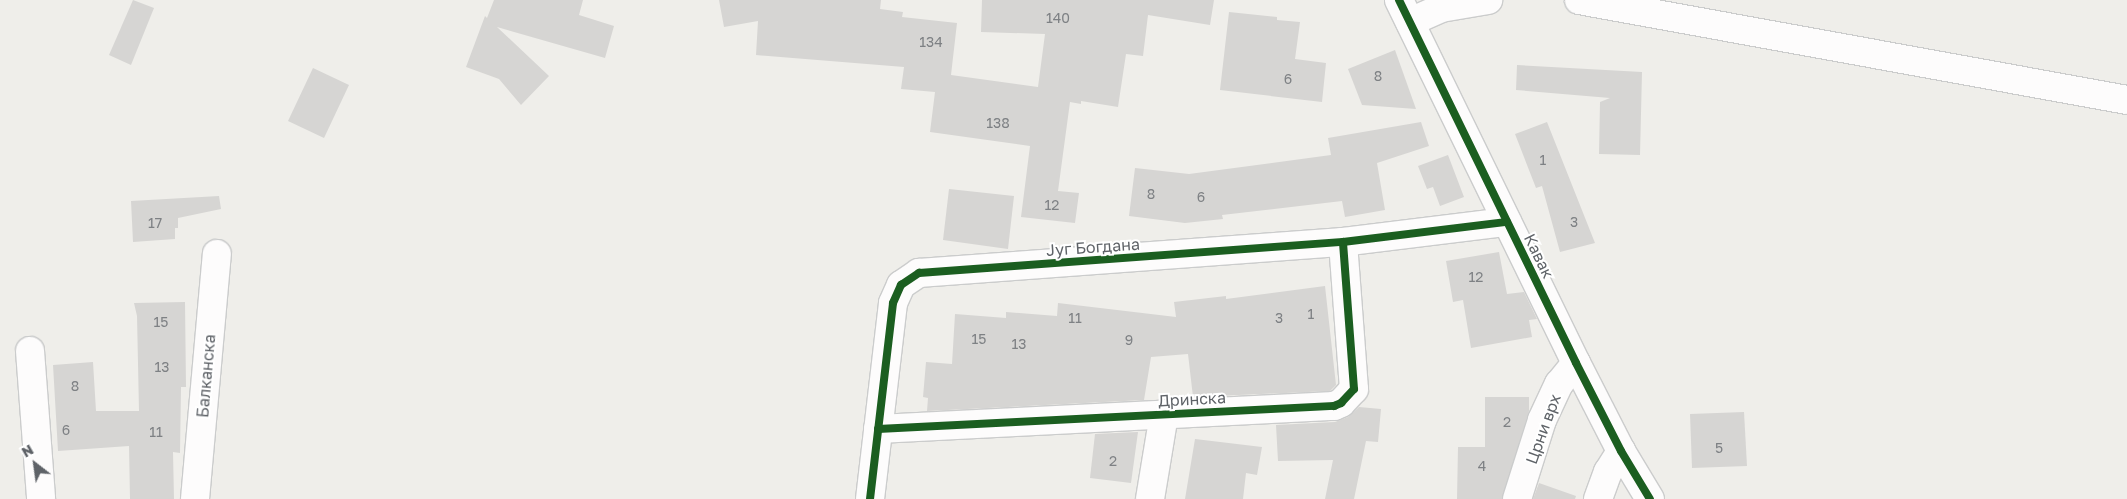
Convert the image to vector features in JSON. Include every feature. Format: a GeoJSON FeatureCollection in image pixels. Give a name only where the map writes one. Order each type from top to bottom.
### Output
{"type":"FeatureCollection","features":[{"type":"Feature","properties":{"kind":"street"},"geometry":{"type":"LineString","coordinates":[[1404,11],[1441,8],[1488,0]]}},
{"type":"Feature","properties":{"kind":"street"},"geometry":{"type":"LineString","coordinates":[[1579,0],[2127,100]]}},
{"type":"Feature","properties":{"kind":"street","name":"Кавак"},"geometry":{"type":"LineString","coordinates":[[1404,11],[1576,363],[1621,452],[1650,499]]}},
{"type":"Feature","properties":{"kind":"street","name":"Југ Богдана"},"geometry":{"type":"LineString","coordinates":[[870,499],[895,294],[909,278],[918,273],[1343,242],[1507,222]]}},
{"type":"Feature","properties":{"kind":"street","name":"Дринска"},"geometry":{"type":"LineString","coordinates":[[878,429],[1334,406],[1347,399],[1354,389],[1343,242]]}},
{"type":"Feature","properties":{"kind":"street","name":"Балканска"},"geometry":{"type":"LineString","coordinates":[[195,499],[217,254]]}},
{"type":"Feature","properties":{"kind":"street"},"geometry":{"type":"LineString","coordinates":[[30,351],[41,499]]}},
{"type":"Feature","properties":{"kind":"street","name":"Црни врх"},"geometry":{"type":"LineString","coordinates":[[1518,499],[1542,420],[1559,384],[1576,363]]}},
{"type":"Feature","properties":{"kind":"street","name":"Дринска"},"geometry":{"type":"LineString","coordinates":[[1150,499],[1164,414]]}},
{"type":"Feature","properties":{"kind":"street"},"geometry":{"type":"LineString","coordinates":[[1598,499],[1608,472],[1621,452]]}},
{"type":"Feature","properties":{"kind":"building"},"geometry":{"type":"Polygon","coordinates":[[[133,0],[154,8],[131,65],[109,55],[133,0]]]}},
{"type":"Feature","properties":{"kind":"building"},"geometry":{"type":"Polygon","coordinates":[[[494,0],[583,0],[579,15],[614,26],[605,58],[497,27],[549,76],[521,105],[499,79],[466,67],[485,16],[487,18],[494,0]]]}},
{"type":"Feature","properties":{"kind":"building"},"geometry":{"type":"Polygon","coordinates":[[[719,0],[881,0],[880,9],[903,12],[902,17],[957,23],[951,75],[1038,87],[1045,34],[981,32],[982,0],[1214,0],[1210,25],[1148,15],[1143,56],[1126,54],[1118,107],[1081,101],[1081,104],[1070,102],[1058,191],[1079,193],[1075,223],[1021,217],[1030,146],[930,132],[935,92],[901,89],[904,67],[756,55],[758,21],[724,27],[719,0]]]}},
{"type":"Feature","properties":{"kind":"building"},"geometry":{"type":"Polygon","coordinates":[[[1229,12],[1277,17],[1277,20],[1300,22],[1295,59],[1326,63],[1322,102],[1220,90],[1229,12]]]}},
{"type":"Feature","properties":{"kind":"building"},"geometry":{"type":"Polygon","coordinates":[[[1395,50],[1416,109],[1362,105],[1348,69],[1395,50]]]}},
{"type":"Feature","properties":{"kind":"building"},"geometry":{"type":"Polygon","coordinates":[[[1517,65],[1642,72],[1640,155],[1599,154],[1600,102],[1610,98],[1516,90],[1517,65]]]}},
{"type":"Feature","properties":{"kind":"building"},"geometry":{"type":"Polygon","coordinates":[[[313,68],[349,85],[324,138],[288,121],[313,68]]]}},
{"type":"Feature","properties":{"kind":"building"},"geometry":{"type":"Polygon","coordinates":[[[1421,122],[1429,146],[1377,163],[1385,210],[1345,217],[1342,201],[1222,215],[1223,219],[1185,223],[1129,216],[1135,168],[1189,174],[1331,155],[1328,138],[1421,122]]]}},
{"type":"Feature","properties":{"kind":"building"},"geometry":{"type":"Polygon","coordinates":[[[1547,122],[1595,243],[1560,252],[1542,186],[1536,188],[1515,134],[1547,122]]]}},
{"type":"Feature","properties":{"kind":"building"},"geometry":{"type":"Polygon","coordinates":[[[1448,155],[1464,197],[1440,206],[1433,187],[1427,189],[1418,166],[1448,155]]]}},
{"type":"Feature","properties":{"kind":"building"},"geometry":{"type":"Polygon","coordinates":[[[949,189],[1014,196],[1008,249],[943,240],[949,189]]]}},
{"type":"Feature","properties":{"kind":"building"},"geometry":{"type":"Polygon","coordinates":[[[219,196],[221,209],[178,218],[178,228],[175,228],[175,239],[133,242],[131,201],[219,196]]]}},
{"type":"Feature","properties":{"kind":"building"},"geometry":{"type":"Polygon","coordinates":[[[1499,252],[1507,294],[1524,292],[1537,319],[1529,320],[1532,337],[1471,348],[1463,300],[1453,302],[1446,261],[1499,252]]]}},
{"type":"Feature","properties":{"kind":"building"},"geometry":{"type":"Polygon","coordinates":[[[1325,286],[1336,385],[1330,391],[1193,397],[1188,354],[1151,357],[1144,400],[927,411],[928,398],[923,397],[926,362],[952,364],[955,314],[1006,318],[1006,312],[1057,316],[1058,303],[1176,317],[1174,302],[1226,296],[1226,299],[1325,286]]]}},
{"type":"Feature","properties":{"kind":"building"},"geometry":{"type":"Polygon","coordinates":[[[185,302],[186,387],[181,387],[180,453],[173,452],[174,499],[130,499],[129,446],[58,451],[53,365],[93,362],[96,411],[139,411],[137,316],[134,303],[185,302]]]}},
{"type":"Feature","properties":{"kind":"building"},"geometry":{"type":"Polygon","coordinates":[[[1485,397],[1529,397],[1529,411],[1502,499],[1457,499],[1458,447],[1485,447],[1485,397]]]}},
{"type":"Feature","properties":{"kind":"building"},"geometry":{"type":"Polygon","coordinates":[[[1359,407],[1381,409],[1378,442],[1366,441],[1354,499],[1325,499],[1333,460],[1278,461],[1276,425],[1335,422],[1348,417],[1359,407]]]}},
{"type":"Feature","properties":{"kind":"building"},"geometry":{"type":"Polygon","coordinates":[[[1744,412],[1747,466],[1692,468],[1690,414],[1744,412]]]}},
{"type":"Feature","properties":{"kind":"building"},"geometry":{"type":"Polygon","coordinates":[[[1138,432],[1131,483],[1090,478],[1095,434],[1138,432]]]}},
{"type":"Feature","properties":{"kind":"building"},"geometry":{"type":"Polygon","coordinates":[[[1195,439],[1262,447],[1257,475],[1246,473],[1243,499],[1185,499],[1195,439]]]}},
{"type":"Feature","properties":{"kind":"building"},"geometry":{"type":"Polygon","coordinates":[[[1539,483],[1576,496],[1575,499],[1533,499],[1539,483]]]}},
{"type":"Feature","properties":{"kind":"cycle path"},"geometry":{"type":"LineString","coordinates":[[1399,0],[1576,363],[1621,451],[1650,499]]}},
{"type":"Feature","properties":{"kind":"cycle path"},"geometry":{"type":"LineString","coordinates":[[870,499],[893,303],[901,285],[919,273],[1343,242],[1507,222]]}},
{"type":"Feature","properties":{"kind":"cycle path"},"geometry":{"type":"LineString","coordinates":[[878,429],[1334,406],[1341,403],[1354,389],[1343,242]]}}]}
